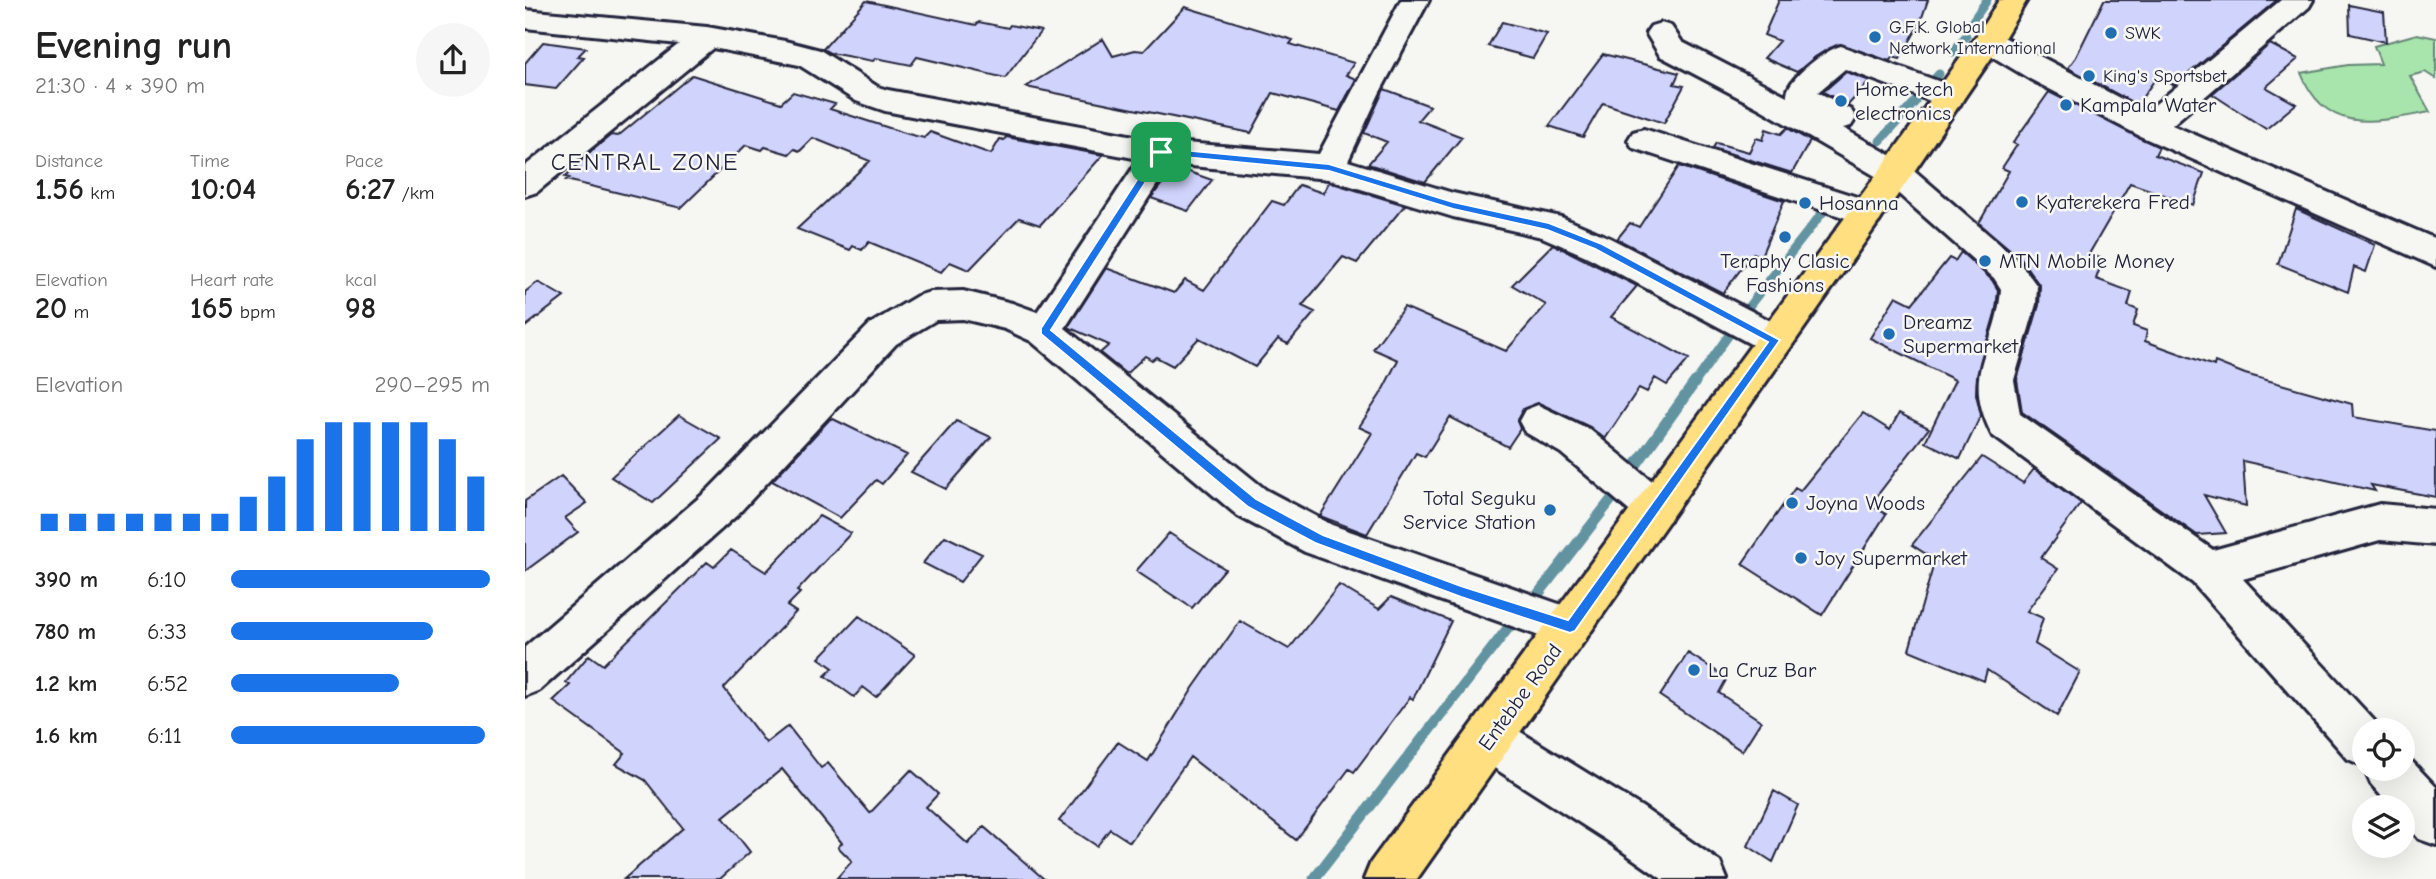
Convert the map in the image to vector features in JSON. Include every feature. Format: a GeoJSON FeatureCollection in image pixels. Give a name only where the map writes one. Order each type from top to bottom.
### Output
{"type":"FeatureCollection","features":[{"type":"Feature","properties":{"kind":"main road","name":"Entebbe Road"},"geometry":{"type":"LineString","coordinates":[[1388,879],[1867,213],[1988,41],[2013,0]]}},
{"type":"Feature","properties":{"kind":"street"},"geometry":{"type":"LineString","coordinates":[[578,24],[600,0]]}},
{"type":"Feature","properties":{"kind":"street"},"geometry":{"type":"LineString","coordinates":[[1329,167],[1364,94],[1415,0]]}},
{"type":"Feature","properties":{"kind":"street"},"geometry":{"type":"LineString","coordinates":[[2150,126],[2299,0]]}},
{"type":"Feature","properties":{"kind":"street"},"geometry":{"type":"LineString","coordinates":[[525,19],[708,37],[809,57],[867,94],[885,100],[1161,152],[1329,167],[1453,205],[1549,226],[1598,247],[1775,340]]}},
{"type":"Feature","properties":{"kind":"street"},"geometry":{"type":"LineString","coordinates":[[1661,33],[1671,49],[1901,164]]}},
{"type":"Feature","properties":{"kind":"street"},"geometry":{"type":"LineString","coordinates":[[525,184],[708,37]]}},
{"type":"Feature","properties":{"kind":"street"},"geometry":{"type":"LineString","coordinates":[[1988,41],[2017,59],[2150,126],[2436,254]]}},
{"type":"Feature","properties":{"kind":"street"},"geometry":{"type":"LineString","coordinates":[[1949,97],[1845,55],[1802,89],[1805,99],[1901,164],[2006,269],[2018,286],[2018,304],[1995,380],[1998,406],[2005,424],[2208,570],[2352,730]]}},
{"type":"Feature","properties":{"kind":"street"},"geometry":{"type":"LineString","coordinates":[[1644,140],[1867,213]]}},
{"type":"Feature","properties":{"kind":"street"},"geometry":{"type":"LineString","coordinates":[[1044,331],[1161,152]]}},
{"type":"Feature","properties":{"kind":"street"},"geometry":{"type":"LineString","coordinates":[[525,675],[722,503],[883,334],[930,306],[963,305],[1012,317],[1044,331],[1252,503],[1319,539],[1570,627]]}},
{"type":"Feature","properties":{"kind":"street"},"geometry":{"type":"LineString","coordinates":[[1538,421],[1575,441],[1655,508]]}},
{"type":"Feature","properties":{"kind":"street"},"geometry":{"type":"LineString","coordinates":[[2208,570],[2380,522],[2436,527]]}},
{"type":"Feature","properties":{"kind":"street"},"geometry":{"type":"LineString","coordinates":[[1490,739],[1625,824],[1703,879]]}},
{"type":"Feature","properties":{"kind":"street"},"geometry":{"type":"LineString","coordinates":[[2399,781],[2436,822]]}},
{"type":"Feature","properties":{"kind":"green space"},"geometry":{"type":"Polygon","coordinates":[[[2417,34],[2436,38],[2436,79],[2425,72],[2410,76],[2430,112],[2372,121],[2339,116],[2324,107],[2301,73],[2348,65],[2381,64],[2374,46],[2417,34]]]}},
{"type":"Feature","properties":{"kind":"building"},"geometry":{"type":"Polygon","coordinates":[[[1779,0],[1928,0],[1920,23],[1900,59],[1893,57],[1889,61],[1840,44],[1815,57],[1797,72],[1764,58],[1779,41],[1764,35],[1779,0]]]}},
{"type":"Feature","properties":{"kind":"building"},"geometry":{"type":"Polygon","coordinates":[[[2104,0],[2277,0],[2175,85],[2156,78],[2137,105],[2068,68],[2104,0]]]}},
{"type":"Feature","properties":{"kind":"building"},"geometry":{"type":"Polygon","coordinates":[[[866,1],[976,25],[979,22],[1041,31],[1005,78],[917,57],[911,65],[876,58],[873,61],[830,53],[823,49],[866,1]]]}},
{"type":"Feature","properties":{"kind":"building"},"geometry":{"type":"Polygon","coordinates":[[[2349,5],[2384,12],[2386,42],[2350,34],[2349,5]]]}},
{"type":"Feature","properties":{"kind":"building"},"geometry":{"type":"Polygon","coordinates":[[[1185,7],[1293,40],[1290,44],[1354,63],[1346,75],[1356,79],[1339,111],[1273,93],[1251,133],[1026,87],[1103,39],[1113,56],[1135,50],[1144,51],[1185,7]]]}},
{"type":"Feature","properties":{"kind":"building"},"geometry":{"type":"Polygon","coordinates":[[[1502,22],[1547,34],[1533,58],[1488,46],[1502,22]]]}},
{"type":"Feature","properties":{"kind":"building"},"geometry":{"type":"Polygon","coordinates":[[[543,42],[586,48],[578,56],[584,57],[556,89],[525,85],[525,63],[543,42]]]}},
{"type":"Feature","properties":{"kind":"building"},"geometry":{"type":"Polygon","coordinates":[[[2270,44],[2298,59],[2266,87],[2296,104],[2266,129],[2212,94],[2270,44]]]}},
{"type":"Feature","properties":{"kind":"building"},"geometry":{"type":"Polygon","coordinates":[[[1603,54],[1679,73],[1674,84],[1684,86],[1664,123],[1603,103],[1583,137],[1549,126],[1603,54]]]}},
{"type":"Feature","properties":{"kind":"building"},"geometry":{"type":"Polygon","coordinates":[[[1846,72],[1870,81],[1848,105],[1823,92],[1846,72]]]}},
{"type":"Feature","properties":{"kind":"building"},"geometry":{"type":"Polygon","coordinates":[[[692,75],[781,103],[793,92],[835,104],[830,109],[908,134],[924,138],[930,132],[991,154],[1000,139],[1004,140],[1006,137],[1103,155],[1040,225],[1019,218],[969,270],[950,262],[941,272],[869,242],[862,250],[853,246],[850,250],[797,229],[870,161],[813,138],[800,151],[794,149],[789,154],[746,145],[681,208],[566,180],[569,178],[565,177],[587,155],[611,135],[618,136],[692,75]]]}},
{"type":"Feature","properties":{"kind":"building"},"geometry":{"type":"Polygon","coordinates":[[[1384,89],[1430,106],[1418,120],[1462,137],[1425,182],[1368,164],[1387,142],[1364,133],[1384,89]]]}},
{"type":"Feature","properties":{"kind":"building"},"geometry":{"type":"Polygon","coordinates":[[[2049,92],[2159,147],[2155,155],[2204,173],[2193,205],[2130,183],[2089,254],[2103,259],[2096,279],[2132,292],[2128,306],[2138,310],[2133,326],[2147,331],[2145,341],[2214,366],[2215,362],[2245,374],[2352,404],[2353,417],[2436,431],[2436,497],[2371,485],[2375,491],[2243,461],[2246,506],[2204,495],[2226,533],[2197,535],[2022,412],[2017,380],[2039,305],[2040,286],[2020,258],[1979,223],[2009,171],[2002,168],[2017,145],[2013,143],[2049,92]]]}},
{"type":"Feature","properties":{"kind":"building"},"geometry":{"type":"Polygon","coordinates":[[[1787,128],[1810,141],[1792,173],[1713,148],[1716,143],[1749,152],[1756,138],[1763,140],[1766,129],[1781,134],[1787,128]]]}},
{"type":"Feature","properties":{"kind":"building"},"geometry":{"type":"Polygon","coordinates":[[[1679,166],[1784,201],[1761,256],[1753,253],[1723,293],[1617,239],[1630,223],[1639,227],[1679,166]]]}},
{"type":"Feature","properties":{"kind":"building"},"geometry":{"type":"Polygon","coordinates":[[[1175,167],[1212,180],[1188,211],[1151,198],[1175,167]]]}},
{"type":"Feature","properties":{"kind":"building"},"geometry":{"type":"Polygon","coordinates":[[[1329,182],[1405,205],[1357,263],[1343,257],[1302,306],[1315,312],[1288,344],[1278,339],[1255,367],[1199,338],[1173,366],[1156,357],[1152,360],[1145,356],[1126,374],[1100,353],[1109,345],[1068,327],[1106,268],[1174,293],[1185,280],[1204,290],[1272,201],[1284,205],[1299,185],[1323,193],[1329,182]]]}},
{"type":"Feature","properties":{"kind":"building"},"geometry":{"type":"Polygon","coordinates":[[[2296,209],[2375,245],[2366,272],[2354,267],[2348,292],[2278,264],[2296,209]]]}},
{"type":"Feature","properties":{"kind":"building"},"geometry":{"type":"Polygon","coordinates":[[[1553,244],[1637,286],[1611,317],[1689,359],[1667,385],[1655,378],[1647,392],[1639,388],[1605,439],[1590,427],[1539,403],[1523,409],[1517,420],[1520,429],[1508,447],[1450,417],[1425,457],[1416,453],[1367,534],[1320,516],[1372,433],[1359,427],[1398,360],[1373,349],[1404,307],[1506,351],[1546,305],[1512,285],[1553,244]]]}},
{"type":"Feature","properties":{"kind":"building"},"geometry":{"type":"Polygon","coordinates":[[[1961,252],[1992,280],[1998,290],[1996,310],[1977,376],[1976,394],[1981,415],[1960,459],[1925,442],[1955,380],[1870,338],[1896,296],[1912,304],[1949,258],[1955,261],[1961,252]]]}},
{"type":"Feature","properties":{"kind":"building"},"geometry":{"type":"Polygon","coordinates":[[[538,282],[564,297],[525,327],[525,292],[538,282]]]}},
{"type":"Feature","properties":{"kind":"building"},"geometry":{"type":"Polygon","coordinates":[[[1863,413],[1890,430],[1899,413],[1929,428],[1870,505],[1886,514],[1822,615],[1742,564],[1795,488],[1800,491],[1863,413]]]}},
{"type":"Feature","properties":{"kind":"building"},"geometry":{"type":"Polygon","coordinates":[[[679,415],[721,439],[653,503],[611,477],[679,415]]]}},
{"type":"Feature","properties":{"kind":"building"},"geometry":{"type":"Polygon","coordinates":[[[831,418],[907,455],[882,484],[876,480],[840,518],[772,481],[831,418]]]}},
{"type":"Feature","properties":{"kind":"building"},"geometry":{"type":"Polygon","coordinates":[[[956,421],[991,437],[946,489],[911,472],[956,421]]]}},
{"type":"Feature","properties":{"kind":"building"},"geometry":{"type":"Polygon","coordinates":[[[1982,457],[2023,483],[2034,469],[2081,503],[2041,558],[2058,569],[2027,611],[2043,618],[2035,644],[2080,672],[2057,716],[1987,670],[1984,681],[1909,650],[1935,560],[1912,545],[1982,457]]]}},
{"type":"Feature","properties":{"kind":"building"},"geometry":{"type":"Polygon","coordinates":[[[561,476],[587,503],[565,518],[578,532],[525,571],[525,501],[561,476]]]}},
{"type":"Feature","properties":{"kind":"building"},"geometry":{"type":"Polygon","coordinates":[[[819,516],[851,533],[797,591],[800,593],[787,606],[796,612],[724,688],[766,743],[788,726],[821,768],[828,763],[870,813],[911,770],[938,794],[926,807],[968,844],[984,827],[1044,879],[836,879],[852,861],[838,847],[842,843],[782,769],[723,817],[750,852],[720,879],[624,879],[683,828],[645,780],[616,764],[625,753],[553,701],[570,685],[566,682],[589,655],[603,665],[707,562],[714,567],[731,550],[766,572],[819,516]]]}},
{"type":"Feature","properties":{"kind":"building"},"geometry":{"type":"Polygon","coordinates":[[[1169,533],[1225,569],[1192,608],[1136,571],[1169,533]]]}},
{"type":"Feature","properties":{"kind":"building"},"geometry":{"type":"Polygon","coordinates":[[[945,536],[982,554],[960,582],[923,563],[945,536]]]}},
{"type":"Feature","properties":{"kind":"building"},"geometry":{"type":"Polygon","coordinates":[[[1339,585],[1379,609],[1391,597],[1451,621],[1413,699],[1410,697],[1354,772],[1349,769],[1296,840],[1190,757],[1130,842],[1110,829],[1097,846],[1059,821],[1118,742],[1148,761],[1193,688],[1240,621],[1289,649],[1339,585]]]}},
{"type":"Feature","properties":{"kind":"building"},"geometry":{"type":"Polygon","coordinates":[[[859,616],[915,655],[876,697],[863,687],[854,697],[825,676],[833,668],[819,658],[859,616]]]}},
{"type":"Feature","properties":{"kind":"building"},"geometry":{"type":"Polygon","coordinates":[[[1688,653],[1727,678],[1719,693],[1761,721],[1742,751],[1660,696],[1688,653]]]}},
{"type":"Feature","properties":{"kind":"building"},"geometry":{"type":"Polygon","coordinates":[[[1774,791],[1798,805],[1773,862],[1748,846],[1774,791]]]}},
{"type":"Feature","properties":{"kind":"waterway"},"geometry":{"type":"LineString","coordinates":[[1972,22],[1987,0]]}},
{"type":"Feature","properties":{"kind":"waterway"},"geometry":{"type":"LineString","coordinates":[[1953,52],[1966,36]]}},
{"type":"Feature","properties":{"kind":"waterway"},"geometry":{"type":"LineString","coordinates":[[1926,89],[1939,74]]}},
{"type":"Feature","properties":{"kind":"waterway"},"geometry":{"type":"LineString","coordinates":[[1880,141],[1915,102]]}},
{"type":"Feature","properties":{"kind":"waterway"},"geometry":{"type":"LineString","coordinates":[[1749,306],[1823,212]]}},
{"type":"Feature","properties":{"kind":"waterway"},"geometry":{"type":"LineString","coordinates":[[1694,384],[1731,332]]}},
{"type":"Feature","properties":{"kind":"waterway"},"geometry":{"type":"LineString","coordinates":[[1631,472],[1695,382]]}},
{"type":"Feature","properties":{"kind":"waterway"},"geometry":{"type":"LineString","coordinates":[[1539,593],[1611,500]]}},
{"type":"Feature","properties":{"kind":"waterway"},"geometry":{"type":"LineString","coordinates":[[1314,879],[1512,623]]}},
{"type":"Feature","properties":{"kind":"place","name":"SWK"},"geometry":{"type":"Point","coordinates":[2111,33]}},
{"type":"Feature","properties":{"kind":"place","name":"G.F.K. Global Network International"},"geometry":{"type":"Point","coordinates":[1875,37]}},
{"type":"Feature","properties":{"kind":"place","name":"King's Sportsbet"},"geometry":{"type":"Point","coordinates":[2089,76]}},
{"type":"Feature","properties":{"kind":"place","name":"Home tech electronics"},"geometry":{"type":"Point","coordinates":[1841,101]}},
{"type":"Feature","properties":{"kind":"place","name":"Kampala Water"},"geometry":{"type":"Point","coordinates":[2066,105]}},
{"type":"Feature","properties":{"kind":"place","name":"Kyaterekera Fred"},"geometry":{"type":"Point","coordinates":[2022,202]}},
{"type":"Feature","properties":{"kind":"place","name":"Hosanna"},"geometry":{"type":"Point","coordinates":[1805,203]}},
{"type":"Feature","properties":{"kind":"place","name":"Teraphy Clasic Fashions"},"geometry":{"type":"Point","coordinates":[1785,237]}},
{"type":"Feature","properties":{"kind":"place","name":"MTN Mobile Money"},"geometry":{"type":"Point","coordinates":[1985,261]}},
{"type":"Feature","properties":{"kind":"place","name":"Dreamz Supermarket"},"geometry":{"type":"Point","coordinates":[1889,334]}},
{"type":"Feature","properties":{"kind":"place","name":"Joyna Woods"},"geometry":{"type":"Point","coordinates":[1792,503]}},
{"type":"Feature","properties":{"kind":"place","name":"Total Seguku Service Station"},"geometry":{"type":"Point","coordinates":[1550,510]}},
{"type":"Feature","properties":{"kind":"place","name":"Joy Supermarket"},"geometry":{"type":"Point","coordinates":[1801,558]}},
{"type":"Feature","properties":{"kind":"place","name":"La Cruz Bar"},"geometry":{"type":"Point","coordinates":[1694,670]}},
{"type":"Feature","properties":{"kind":"district","name":"CENTRAL ZONE"},"geometry":{"type":"Point","coordinates":[645,162]}},
{"type":"Feature","properties":{"kind":"route"},"geometry":{"type":"LineString","coordinates":[[1161,152],[1329,167],[1453,205],[1549,226],[1598,247],[1775,340],[1570,627],[1319,539],[1252,503],[1044,331],[1161,152]]}}]}
